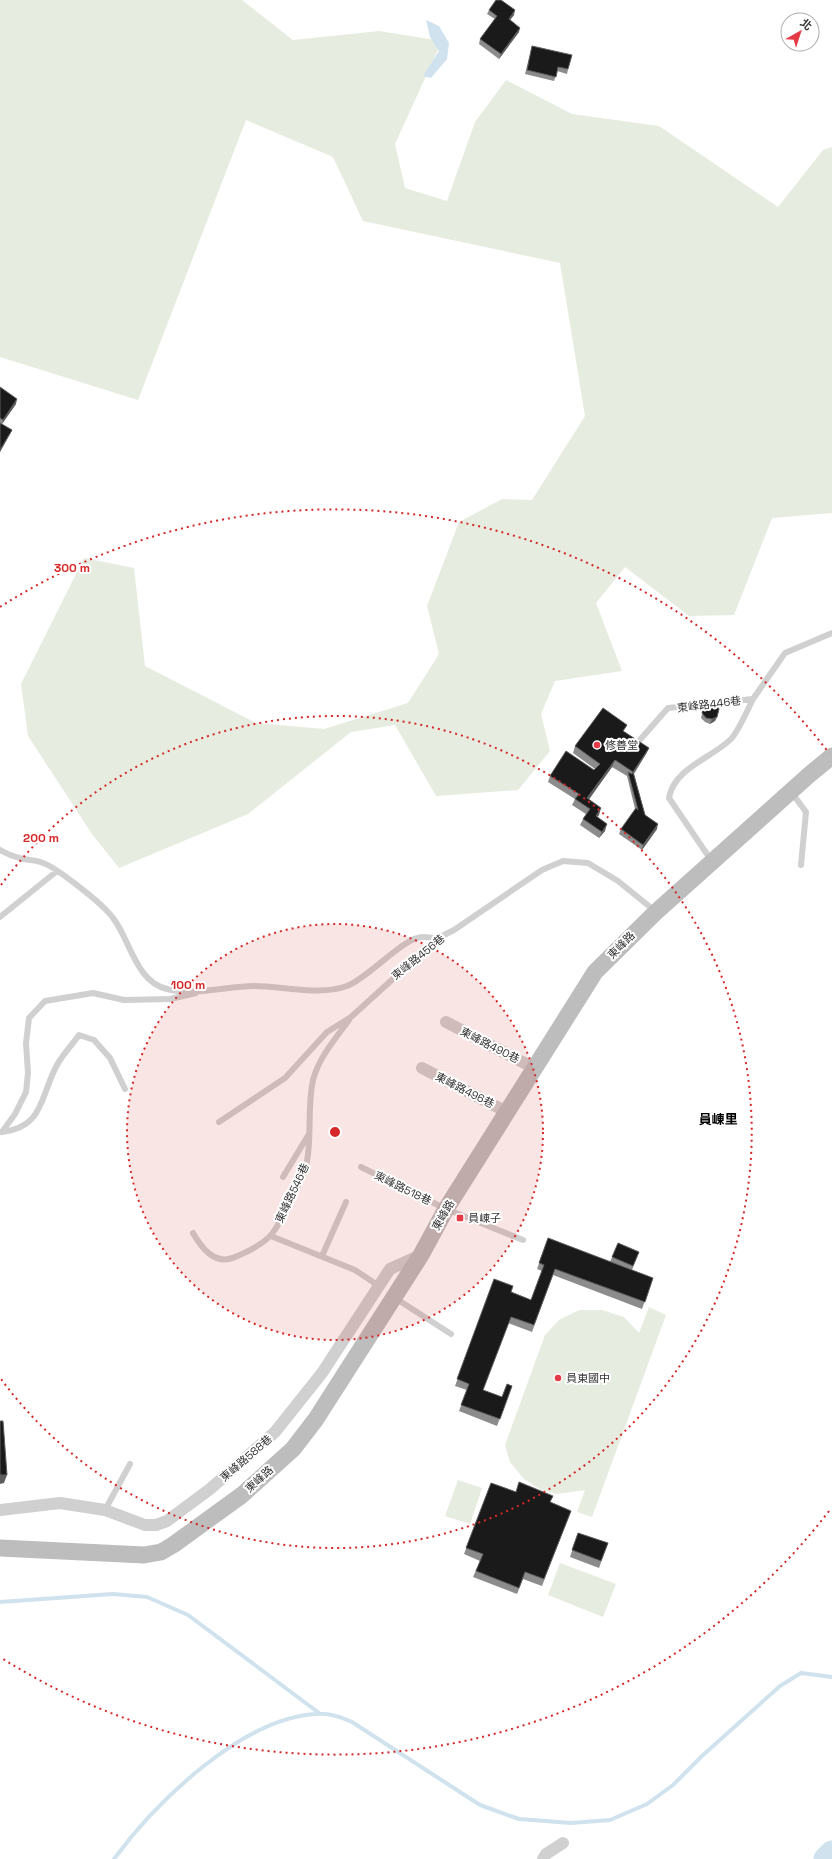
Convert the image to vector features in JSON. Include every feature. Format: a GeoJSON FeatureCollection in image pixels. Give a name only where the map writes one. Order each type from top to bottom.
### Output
{"type":"FeatureCollection","features":[{"type":"Feature","properties":{"kind":"main road","name":"東峰路"},"geometry":{"type":"LineString","coordinates":[[0,1548],[144,1555],[161,1552],[242,1495],[293,1449],[316,1419],[421,1255],[446,1209],[594,972],[656,912],[712,861],[790,791],[832,756]]}},
{"type":"Feature","properties":{"kind":"street","name":"東峰路490巷"},"geometry":{"type":"LineString","coordinates":[[446,1022],[534,1068]]}},
{"type":"Feature","properties":{"kind":"street","name":"東峰路496巷"},"geometry":{"type":"LineString","coordinates":[[422,1068],[507,1112]]}},
{"type":"Feature","properties":{"kind":"street","name":"東峰路588巷"},"geometry":{"type":"LineString","coordinates":[[0,1510],[60,1503],[105,1510],[144,1525],[156,1525],[167,1521],[210,1489],[275,1432],[322,1373],[390,1270],[421,1255]]}},
{"type":"Feature","properties":{"kind":"street"},"geometry":{"type":"LineString","coordinates":[[543,1859],[546,1854],[563,1843]]}},
{"type":"Feature","properties":{"kind":"lane"},"geometry":{"type":"LineString","coordinates":[[753,698],[785,653],[832,633]]}},
{"type":"Feature","properties":{"kind":"lane","name":"東峰路446巷"},"geometry":{"type":"LineString","coordinates":[[638,742],[668,708],[753,698]]}},
{"type":"Feature","properties":{"kind":"lane","name":"東峰路446巷"},"geometry":{"type":"LineString","coordinates":[[712,861],[669,798],[670,791],[686,770],[731,739],[753,698]]}},
{"type":"Feature","properties":{"kind":"lane"},"geometry":{"type":"LineString","coordinates":[[790,791],[806,812],[801,865]]}},
{"type":"Feature","properties":{"kind":"lane"},"geometry":{"type":"LineString","coordinates":[[0,850],[22,859],[44,863],[57,871],[109,912],[139,965],[147,977],[156,984],[167,989],[212,990]]}},
{"type":"Feature","properties":{"kind":"lane","name":"東峰路456巷"},"geometry":{"type":"LineString","coordinates":[[218,1122],[285,1078],[327,1032],[351,1017],[438,938],[454,930],[542,870],[563,861],[588,863],[618,881],[656,912]]}},
{"type":"Feature","properties":{"kind":"lane"},"geometry":{"type":"LineString","coordinates":[[0,917],[57,871]]}},
{"type":"Feature","properties":{"kind":"lane"},"geometry":{"type":"LineString","coordinates":[[1,1132],[15,1114],[26,1092],[28,1073],[26,1043],[29,1018],[45,1001],[93,993],[124,1000],[170,999],[212,990],[253,986],[319,990],[346,986],[358,981],[410,940],[422,937],[438,938]]}},
{"type":"Feature","properties":{"kind":"lane","name":"東峰路546巷"},"geometry":{"type":"LineString","coordinates":[[351,1017],[323,1057],[317,1070],[309,1105],[307,1163],[294,1195],[271,1236],[356,1270],[379,1286]]}},
{"type":"Feature","properties":{"kind":"lane"},"geometry":{"type":"LineString","coordinates":[[1,1132],[14,1131],[28,1124],[36,1114],[58,1064],[79,1035],[94,1040],[110,1058],[125,1089]]}},
{"type":"Feature","properties":{"kind":"lane"},"geometry":{"type":"LineString","coordinates":[[283,1177],[309,1133]]}},
{"type":"Feature","properties":{"kind":"lane","name":"東峰路518巷"},"geometry":{"type":"LineString","coordinates":[[360,1166],[446,1209],[523,1240]]}},
{"type":"Feature","properties":{"kind":"lane"},"geometry":{"type":"LineString","coordinates":[[322,1256],[346,1202]]}},
{"type":"Feature","properties":{"kind":"lane"},"geometry":{"type":"LineString","coordinates":[[193,1233],[200,1245],[208,1254],[220,1260],[234,1258],[254,1248],[271,1236]]}},
{"type":"Feature","properties":{"kind":"lane"},"geometry":{"type":"LineString","coordinates":[[394,1297],[451,1334]]}},
{"type":"Feature","properties":{"kind":"lane"},"geometry":{"type":"LineString","coordinates":[[105,1510],[130,1464]]}},
{"type":"Feature","properties":{"kind":"shaded area"},"geometry":{"type":"Polygon","coordinates":[[[0,0],[242,0],[293,40],[379,31],[442,41],[395,144],[405,188],[447,201],[475,122],[506,80],[572,114],[659,126],[778,207],[823,150],[832,147],[832,513],[772,518],[734,615],[689,616],[625,567],[596,603],[622,671],[555,681],[541,714],[550,751],[518,790],[436,796],[395,725],[351,732],[248,814],[119,868],[92,834],[28,736],[21,684],[84,558],[134,568],[145,666],[256,723],[324,729],[408,703],[439,654],[427,606],[459,522],[502,499],[532,500],[585,416],[560,263],[363,221],[333,157],[246,120],[138,400],[0,357],[0,0]]]}},
{"type":"Feature","properties":{"kind":"shaded area"},"geometry":{"type":"Polygon","coordinates":[[[649,1307],[666,1315],[592,1517],[577,1512],[585,1490],[557,1494],[541,1490],[524,1479],[510,1462],[505,1445],[545,1335],[559,1320],[579,1310],[602,1310],[624,1317],[639,1333],[649,1307]]]}},
{"type":"Feature","properties":{"kind":"shaded area"},"geometry":{"type":"Polygon","coordinates":[[[458,1480],[482,1488],[470,1524],[445,1516],[458,1480]]]}},
{"type":"Feature","properties":{"kind":"shaded area"},"geometry":{"type":"Polygon","coordinates":[[[560,1563],[616,1584],[603,1617],[548,1595],[560,1563]]]}},
{"type":"Feature","properties":{"kind":"water"},"geometry":{"type":"Polygon","coordinates":[[[426,20],[439,26],[449,43],[447,59],[431,78],[423,76],[439,51],[430,37],[426,20]]]}},
{"type":"Feature","properties":{"kind":"building"},"geometry":{"type":"Polygon","coordinates":[[[496,0],[501,0],[515,10],[509,19],[520,28],[501,54],[480,39],[497,16],[489,10],[496,0]]]}},
{"type":"Feature","properties":{"kind":"building"},"geometry":{"type":"Polygon","coordinates":[[[532,46],[572,55],[568,69],[558,67],[556,77],[527,70],[532,46]]]}},
{"type":"Feature","properties":{"kind":"building"},"geometry":{"type":"Polygon","coordinates":[[[0,387],[17,399],[3,420],[0,418],[0,387]]]}},
{"type":"Feature","properties":{"kind":"building"},"geometry":{"type":"Polygon","coordinates":[[[0,423],[12,430],[0,450],[0,423]]]}},
{"type":"Feature","properties":{"kind":"building"},"geometry":{"type":"Polygon","coordinates":[[[711,702],[716,704],[719,709],[717,717],[712,719],[706,718],[702,713],[704,705],[711,702]]]}},
{"type":"Feature","properties":{"kind":"building"},"geometry":{"type":"Polygon","coordinates":[[[603,708],[627,725],[623,731],[649,748],[633,772],[615,760],[587,798],[601,808],[596,816],[607,824],[602,832],[583,819],[590,809],[575,799],[579,794],[550,776],[566,751],[594,770],[600,764],[575,746],[603,708]]]}},
{"type":"Feature","properties":{"kind":"building"},"geometry":{"type":"Polygon","coordinates":[[[628,772],[632,774],[633,772],[645,815],[658,824],[643,845],[621,829],[636,808],[638,810],[628,772]]]}},
{"type":"Feature","properties":{"kind":"building"},"geometry":{"type":"Polygon","coordinates":[[[548,1238],[653,1278],[645,1302],[555,1269],[534,1325],[511,1317],[483,1390],[502,1397],[507,1384],[512,1386],[500,1419],[461,1405],[469,1384],[457,1379],[494,1279],[513,1286],[511,1292],[531,1300],[544,1265],[539,1263],[548,1238]]]}},
{"type":"Feature","properties":{"kind":"building"},"geometry":{"type":"Polygon","coordinates":[[[618,1243],[639,1252],[633,1266],[612,1257],[618,1243]]]}},
{"type":"Feature","properties":{"kind":"building"},"geometry":{"type":"Polygon","coordinates":[[[0,1421],[3,1421],[7,1475],[0,1475],[0,1421]]]}},
{"type":"Feature","properties":{"kind":"building"},"geometry":{"type":"Polygon","coordinates":[[[519,1482],[553,1496],[550,1502],[571,1511],[544,1579],[525,1572],[519,1588],[476,1571],[483,1554],[466,1548],[491,1483],[516,1492],[519,1482]]]}},
{"type":"Feature","properties":{"kind":"building"},"geometry":{"type":"Polygon","coordinates":[[[578,1533],[608,1543],[601,1561],[572,1550],[578,1533]]]}},
{"type":"Feature","properties":{"kind":"waterway"},"geometry":{"type":"LineString","coordinates":[[0,1602],[113,1594],[147,1597],[188,1615],[319,1713]]}},
{"type":"Feature","properties":{"kind":"waterway"},"geometry":{"type":"LineString","coordinates":[[114,1859],[153,1813],[177,1789],[204,1766],[231,1746],[260,1730],[289,1719],[317,1714],[344,1718],[480,1805],[519,1819],[571,1823],[610,1820],[647,1804],[673,1785],[702,1756],[780,1686],[801,1673],[832,1677]]}},
{"type":"Feature","properties":{"kind":"waterway"},"geometry":{"type":"LineString","coordinates":[[826,1859],[832,1853]]}},
{"type":"Feature","properties":{"kind":"place","name":"修善堂"},"geometry":{"type":"Point","coordinates":[597,745]}},
{"type":"Feature","properties":{"kind":"place","name":"員崠子"},"geometry":{"type":"Point","coordinates":[460,1218]}},
{"type":"Feature","properties":{"kind":"place","name":"員東國中"},"geometry":{"type":"Point","coordinates":[558,1378]}},
{"type":"Feature","properties":{"kind":"district","name":"員崠里"},"geometry":{"type":"Point","coordinates":[718,1119]}}]}
